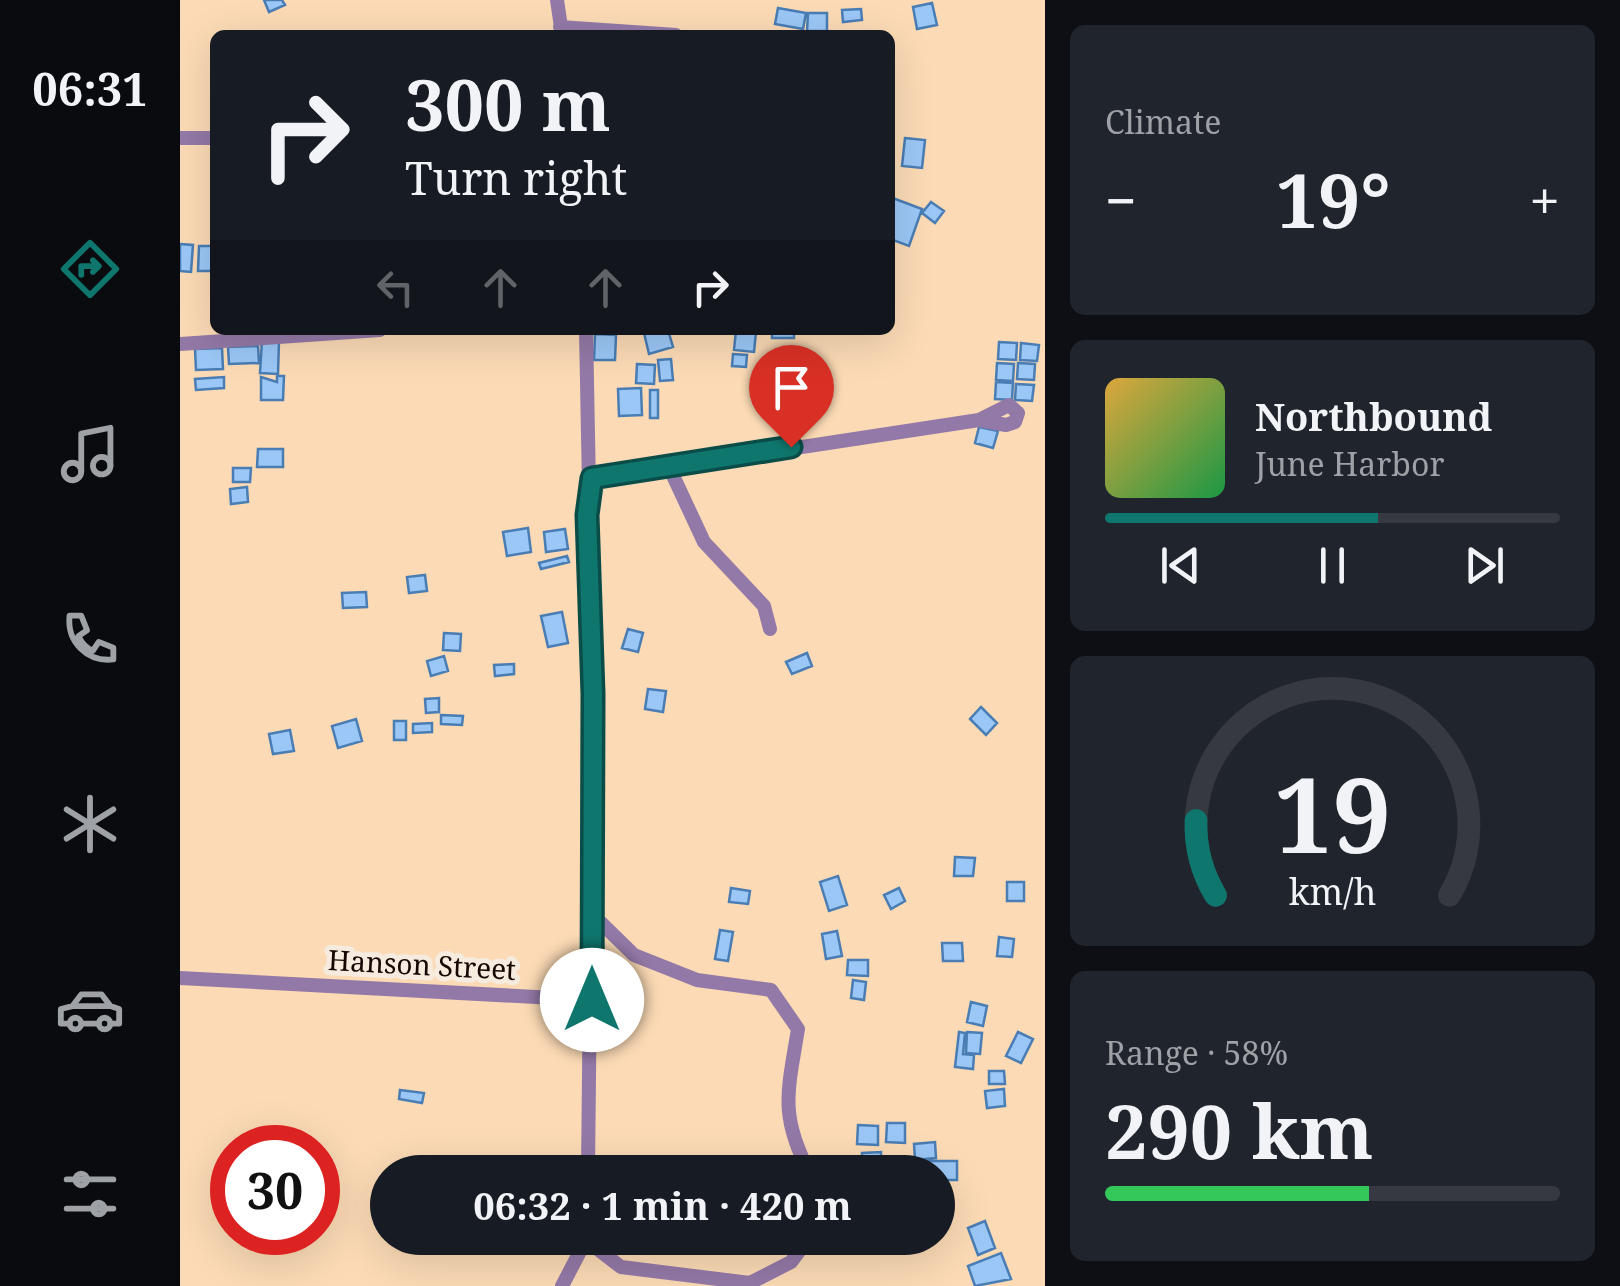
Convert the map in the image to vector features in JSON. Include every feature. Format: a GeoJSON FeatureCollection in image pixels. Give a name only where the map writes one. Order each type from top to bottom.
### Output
{"type":"FeatureCollection","features":[{"type":"Feature","properties":{"kind":"street"},"geometry":{"type":"LineString","coordinates":[[557,0],[561,30]]}},
{"type":"Feature","properties":{"kind":"street"},"geometry":{"type":"LineString","coordinates":[[180,138],[210,138]]}},
{"type":"Feature","properties":{"kind":"street"},"geometry":{"type":"LineString","coordinates":[[180,344],[309,335]]}},
{"type":"Feature","properties":{"kind":"street"},"geometry":{"type":"LineString","coordinates":[[586,335],[592,478],[587,515],[593,694],[588,1155]]}},
{"type":"Feature","properties":{"kind":"street"},"geometry":{"type":"LineString","coordinates":[[592,478],[979,420]]}},
{"type":"Feature","properties":{"kind":"street"},"geometry":{"type":"LineString","coordinates":[[669,467],[704,542],[751,589],[764,606],[770,628]]}},
{"type":"Feature","properties":{"kind":"street"},"geometry":{"type":"LineString","coordinates":[[592,914],[634,955],[698,980],[771,990],[798,1029],[786,1089],[791,1136],[800,1155]]}},
{"type":"Feature","properties":{"kind":"street","name":"Hanson Street"},"geometry":{"type":"LineString","coordinates":[[180,978],[592,1000]]}},
{"type":"Feature","properties":{"kind":"street"},"geometry":{"type":"LineString","coordinates":[[562,1286],[578,1255]]}},
{"type":"Feature","properties":{"kind":"street"},"geometry":{"type":"LineString","coordinates":[[606,1255],[621,1268],[750,1283],[790,1262],[796,1255]]}},
{"type":"Feature","properties":{"kind":"building"},"geometry":{"type":"Polygon","coordinates":[[[264,0],[282,0],[285,5],[269,12],[264,0]]]}},
{"type":"Feature","properties":{"kind":"building"},"geometry":{"type":"Polygon","coordinates":[[[932,3],[937,25],[917,29],[913,7],[932,3]]]}},
{"type":"Feature","properties":{"kind":"building"},"geometry":{"type":"Polygon","coordinates":[[[778,8],[806,13],[803,29],[775,24],[778,8]]]}},
{"type":"Feature","properties":{"kind":"building"},"geometry":{"type":"Polygon","coordinates":[[[861,9],[862,20],[843,22],[842,10],[861,9]]]}},
{"type":"Feature","properties":{"kind":"building"},"geometry":{"type":"Polygon","coordinates":[[[808,13],[827,13],[827,30],[807,30],[808,13]]]}},
{"type":"Feature","properties":{"kind":"building"},"geometry":{"type":"Polygon","coordinates":[[[905,138],[925,140],[922,168],[902,166],[905,138]]]}},
{"type":"Feature","properties":{"kind":"building"},"geometry":{"type":"Polygon","coordinates":[[[895,199],[922,209],[909,246],[895,241],[895,199]]]}},
{"type":"Feature","properties":{"kind":"building"},"geometry":{"type":"Polygon","coordinates":[[[931,202],[944,211],[935,223],[922,213],[931,202]]]}},
{"type":"Feature","properties":{"kind":"building"},"geometry":{"type":"Polygon","coordinates":[[[180,244],[193,245],[191,272],[180,271],[180,244]]]}},
{"type":"Feature","properties":{"kind":"building"},"geometry":{"type":"Polygon","coordinates":[[[199,246],[210,246],[210,271],[198,271],[199,246]]]}},
{"type":"Feature","properties":{"kind":"building"},"geometry":{"type":"Polygon","coordinates":[[[595,335],[616,335],[615,360],[594,360],[595,335]]]}},
{"type":"Feature","properties":{"kind":"building"},"geometry":{"type":"Polygon","coordinates":[[[644,335],[669,335],[673,347],[649,354],[644,335]]]}},
{"type":"Feature","properties":{"kind":"building"},"geometry":{"type":"Polygon","coordinates":[[[736,335],[756,335],[754,352],[734,350],[736,335]]]}},
{"type":"Feature","properties":{"kind":"building"},"geometry":{"type":"Polygon","coordinates":[[[772,335],[794,335],[794,338],[772,335]]]}},
{"type":"Feature","properties":{"kind":"building"},"geometry":{"type":"Polygon","coordinates":[[[262,340],[279,341],[278,374],[260,373],[262,340]]]}},
{"type":"Feature","properties":{"kind":"building"},"geometry":{"type":"Polygon","coordinates":[[[999,342],[1017,343],[1016,360],[998,359],[999,342]]]}},
{"type":"Feature","properties":{"kind":"building"},"geometry":{"type":"Polygon","coordinates":[[[1021,343],[1039,345],[1037,361],[1020,360],[1021,343]]]}},
{"type":"Feature","properties":{"kind":"building"},"geometry":{"type":"Polygon","coordinates":[[[258,346],[259,363],[229,364],[228,347],[258,346]]]}},
{"type":"Feature","properties":{"kind":"building"},"geometry":{"type":"Polygon","coordinates":[[[222,348],[223,369],[196,370],[195,349],[222,348]]]}},
{"type":"Feature","properties":{"kind":"building"},"geometry":{"type":"Polygon","coordinates":[[[733,354],[747,355],[746,367],[732,366],[733,354]]]}},
{"type":"Feature","properties":{"kind":"building"},"geometry":{"type":"Polygon","coordinates":[[[671,359],[673,380],[660,381],[658,360],[671,359]]]}},
{"type":"Feature","properties":{"kind":"building"},"geometry":{"type":"Polygon","coordinates":[[[997,363],[1014,364],[1013,381],[996,380],[997,363]]]}},
{"type":"Feature","properties":{"kind":"building"},"geometry":{"type":"Polygon","coordinates":[[[1018,363],[1035,364],[1034,380],[1017,379],[1018,363]]]}},
{"type":"Feature","properties":{"kind":"building"},"geometry":{"type":"Polygon","coordinates":[[[637,364],[655,365],[654,384],[636,383],[637,364]]]}},
{"type":"Feature","properties":{"kind":"building"},"geometry":{"type":"Polygon","coordinates":[[[277,376],[284,376],[283,400],[261,400],[261,377],[277,382],[277,376]]]}},
{"type":"Feature","properties":{"kind":"building"},"geometry":{"type":"Polygon","coordinates":[[[224,377],[224,388],[196,390],[195,379],[224,377]]]}},
{"type":"Feature","properties":{"kind":"building"},"geometry":{"type":"Polygon","coordinates":[[[996,382],[1013,383],[1012,400],[995,399],[996,382]]]}},
{"type":"Feature","properties":{"kind":"building"},"geometry":{"type":"Polygon","coordinates":[[[1016,384],[1034,385],[1032,401],[1015,400],[1016,384]]]}},
{"type":"Feature","properties":{"kind":"building"},"geometry":{"type":"Polygon","coordinates":[[[641,388],[642,415],[619,416],[618,389],[641,388]]]}},
{"type":"Feature","properties":{"kind":"building"},"geometry":{"type":"Polygon","coordinates":[[[650,390],[658,390],[658,418],[650,418],[650,390]]]}},
{"type":"Feature","properties":{"kind":"building"},"geometry":{"type":"Polygon","coordinates":[[[979,427],[998,431],[993,448],[975,443],[979,427]]]}},
{"type":"Feature","properties":{"kind":"building"},"geometry":{"type":"Polygon","coordinates":[[[258,449],[283,449],[283,467],[257,467],[258,449]]]}},
{"type":"Feature","properties":{"kind":"building"},"geometry":{"type":"Polygon","coordinates":[[[233,468],[251,468],[250,482],[233,482],[233,468]]]}},
{"type":"Feature","properties":{"kind":"building"},"geometry":{"type":"Polygon","coordinates":[[[247,487],[248,502],[231,504],[230,489],[247,487]]]}},
{"type":"Feature","properties":{"kind":"building"},"geometry":{"type":"Polygon","coordinates":[[[528,528],[531,552],[507,556],[503,532],[528,528]]]}},
{"type":"Feature","properties":{"kind":"building"},"geometry":{"type":"Polygon","coordinates":[[[565,529],[568,549],[546,552],[544,532],[565,529]]]}},
{"type":"Feature","properties":{"kind":"building"},"geometry":{"type":"Polygon","coordinates":[[[567,556],[569,562],[541,569],[539,563],[567,556]]]}},
{"type":"Feature","properties":{"kind":"building"},"geometry":{"type":"Polygon","coordinates":[[[425,575],[427,591],[409,593],[407,577],[425,575]]]}},
{"type":"Feature","properties":{"kind":"building"},"geometry":{"type":"Polygon","coordinates":[[[366,592],[367,607],[343,608],[342,593],[366,592]]]}},
{"type":"Feature","properties":{"kind":"building"},"geometry":{"type":"Polygon","coordinates":[[[562,612],[568,643],[548,647],[541,616],[562,612]]]}},
{"type":"Feature","properties":{"kind":"building"},"geometry":{"type":"Polygon","coordinates":[[[628,629],[643,633],[638,652],[622,648],[628,629]]]}},
{"type":"Feature","properties":{"kind":"building"},"geometry":{"type":"Polygon","coordinates":[[[444,633],[461,634],[460,651],[443,650],[444,633]]]}},
{"type":"Feature","properties":{"kind":"building"},"geometry":{"type":"Polygon","coordinates":[[[807,653],[812,666],[792,674],[786,662],[807,653]]]}},
{"type":"Feature","properties":{"kind":"building"},"geometry":{"type":"Polygon","coordinates":[[[444,656],[448,671],[431,676],[427,661],[444,656]]]}},
{"type":"Feature","properties":{"kind":"building"},"geometry":{"type":"Polygon","coordinates":[[[514,664],[514,674],[495,676],[494,665],[514,664]]]}},
{"type":"Feature","properties":{"kind":"building"},"geometry":{"type":"Polygon","coordinates":[[[648,689],[666,691],[663,712],[645,709],[648,689]]]}},
{"type":"Feature","properties":{"kind":"building"},"geometry":{"type":"Polygon","coordinates":[[[439,698],[439,712],[426,713],[425,699],[439,698]]]}},
{"type":"Feature","properties":{"kind":"building"},"geometry":{"type":"Polygon","coordinates":[[[981,707],[997,723],[986,735],[970,719],[981,707]]]}},
{"type":"Feature","properties":{"kind":"building"},"geometry":{"type":"Polygon","coordinates":[[[441,715],[463,716],[462,725],[441,724],[441,715]]]}},
{"type":"Feature","properties":{"kind":"building"},"geometry":{"type":"Polygon","coordinates":[[[356,719],[362,741],[338,748],[332,726],[356,719]]]}},
{"type":"Feature","properties":{"kind":"building"},"geometry":{"type":"Polygon","coordinates":[[[394,721],[406,721],[406,740],[394,740],[394,721]]]}},
{"type":"Feature","properties":{"kind":"building"},"geometry":{"type":"Polygon","coordinates":[[[432,723],[432,732],[413,733],[413,724],[432,723]]]}},
{"type":"Feature","properties":{"kind":"building"},"geometry":{"type":"Polygon","coordinates":[[[290,730],[294,751],[273,754],[269,734],[290,730]]]}},
{"type":"Feature","properties":{"kind":"building"},"geometry":{"type":"Polygon","coordinates":[[[955,857],[975,858],[973,876],[954,876],[955,857]]]}},
{"type":"Feature","properties":{"kind":"building"},"geometry":{"type":"Polygon","coordinates":[[[838,876],[847,905],[829,911],[820,882],[838,876]]]}},
{"type":"Feature","properties":{"kind":"building"},"geometry":{"type":"Polygon","coordinates":[[[1007,882],[1024,882],[1024,901],[1007,901],[1007,882]]]}},
{"type":"Feature","properties":{"kind":"building"},"geometry":{"type":"Polygon","coordinates":[[[731,888],[750,891],[748,904],[729,902],[731,888]]]}},
{"type":"Feature","properties":{"kind":"building"},"geometry":{"type":"Polygon","coordinates":[[[899,888],[905,901],[891,909],[884,895],[899,888]]]}},
{"type":"Feature","properties":{"kind":"building"},"geometry":{"type":"Polygon","coordinates":[[[720,930],[733,932],[728,961],[715,959],[720,930]]]}},
{"type":"Feature","properties":{"kind":"building"},"geometry":{"type":"Polygon","coordinates":[[[837,931],[842,956],[826,959],[822,934],[837,931]]]}},
{"type":"Feature","properties":{"kind":"building"},"geometry":{"type":"Polygon","coordinates":[[[999,937],[1014,939],[1012,957],[997,956],[999,937]]]}},
{"type":"Feature","properties":{"kind":"building"},"geometry":{"type":"Polygon","coordinates":[[[942,943],[962,943],[963,961],[943,961],[942,943]]]}},
{"type":"Feature","properties":{"kind":"building"},"geometry":{"type":"Polygon","coordinates":[[[848,960],[868,960],[868,976],[847,975],[848,960]]]}},
{"type":"Feature","properties":{"kind":"building"},"geometry":{"type":"Polygon","coordinates":[[[853,980],[866,982],[864,1000],[851,998],[853,980]]]}},
{"type":"Feature","properties":{"kind":"building"},"geometry":{"type":"Polygon","coordinates":[[[971,1002],[987,1006],[983,1026],[967,1022],[971,1002]]]}},
{"type":"Feature","properties":{"kind":"building"},"geometry":{"type":"Polygon","coordinates":[[[959,1032],[965,1033],[963,1054],[974,1055],[973,1069],[955,1067],[959,1032]]]}},
{"type":"Feature","properties":{"kind":"building"},"geometry":{"type":"Polygon","coordinates":[[[967,1032],[982,1033],[980,1054],[966,1053],[967,1032]]]}},
{"type":"Feature","properties":{"kind":"building"},"geometry":{"type":"Polygon","coordinates":[[[1018,1032],[1033,1039],[1021,1063],[1006,1056],[1018,1032]]]}},
{"type":"Feature","properties":{"kind":"building"},"geometry":{"type":"Polygon","coordinates":[[[989,1071],[1004,1071],[1005,1084],[989,1084],[989,1071]]]}},
{"type":"Feature","properties":{"kind":"building"},"geometry":{"type":"Polygon","coordinates":[[[1004,1089],[1005,1106],[987,1108],[985,1091],[1004,1089]]]}},
{"type":"Feature","properties":{"kind":"building"},"geometry":{"type":"Polygon","coordinates":[[[400,1090],[424,1093],[422,1103],[399,1099],[400,1090]]]}},
{"type":"Feature","properties":{"kind":"building"},"geometry":{"type":"Polygon","coordinates":[[[887,1123],[905,1123],[905,1143],[886,1142],[887,1123]]]}},
{"type":"Feature","properties":{"kind":"building"},"geometry":{"type":"Polygon","coordinates":[[[858,1125],[878,1126],[878,1145],[857,1144],[858,1125]]]}},
{"type":"Feature","properties":{"kind":"building"},"geometry":{"type":"Polygon","coordinates":[[[935,1142],[936,1155],[915,1155],[914,1144],[935,1142]]]}},
{"type":"Feature","properties":{"kind":"building"},"geometry":{"type":"Polygon","coordinates":[[[985,1221],[995,1248],[978,1255],[968,1228],[985,1221]]]}},
{"type":"Feature","properties":{"kind":"building"},"geometry":{"type":"Polygon","coordinates":[[[1001,1253],[1011,1279],[975,1286],[968,1266],[1001,1253]]]}},
{"type":"Feature","properties":{"kind":"route"},"geometry":{"type":"LineString","coordinates":[[592,1000],[593,694],[587,515],[592,478],[791,447]]}}]}
